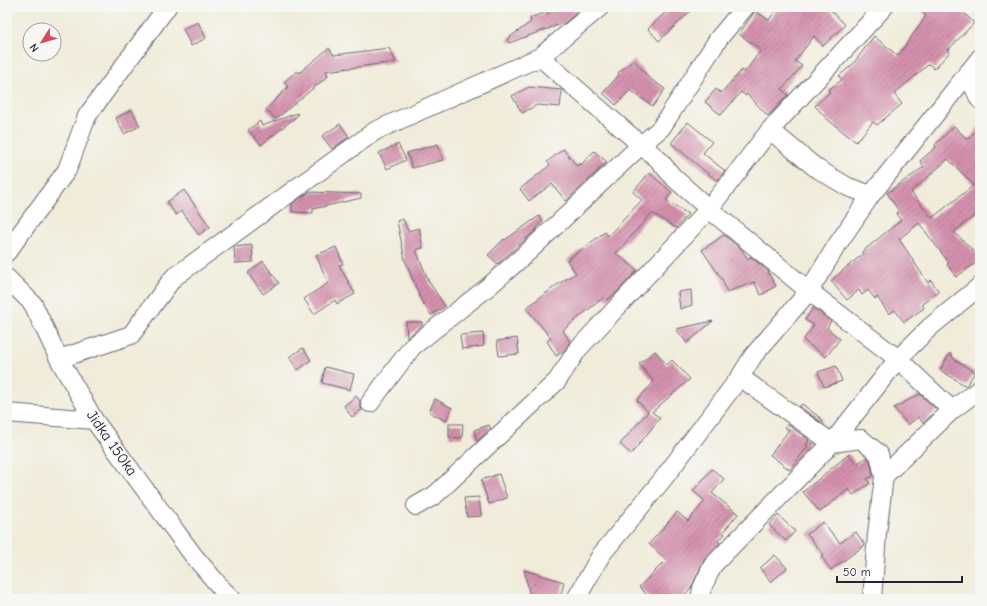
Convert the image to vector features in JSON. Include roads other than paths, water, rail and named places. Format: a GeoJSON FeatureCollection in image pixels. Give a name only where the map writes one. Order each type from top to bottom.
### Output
{"type":"FeatureCollection","features":[{"type":"Feature","properties":{"kind":"street"},"geometry":{"type":"LineString","coordinates":[[7,252],[67,170],[87,116],[167,7]]}},
{"type":"Feature","properties":{"kind":"street"},"geometry":{"type":"LineString","coordinates":[[59,359],[131,335],[173,278],[375,131],[540,57],[600,7]]}},
{"type":"Feature","properties":{"kind":"street"},"geometry":{"type":"LineString","coordinates":[[370,403],[412,347],[488,287],[529,251],[661,128],[719,38],[745,7]]}},
{"type":"Feature","properties":{"kind":"street"},"geometry":{"type":"LineString","coordinates":[[416,506],[434,495],[557,381],[578,349],[709,210],[770,130],[884,7]]}},
{"type":"Feature","properties":{"kind":"street"},"geometry":{"type":"LineString","coordinates":[[540,57],[658,159],[673,177],[709,210],[809,291],[898,359],[952,410]]}},
{"type":"Feature","properties":{"kind":"street"},"geometry":{"type":"LineString","coordinates":[[576,599],[601,555],[663,479],[740,377],[753,356],[809,291],[871,195],[980,58]]}},
{"type":"Feature","properties":{"kind":"street"},"geometry":{"type":"LineString","coordinates":[[967,73],[980,100]]}},
{"type":"Feature","properties":{"kind":"street"},"geometry":{"type":"LineString","coordinates":[[770,130],[816,168],[848,187],[871,195]]}},
{"type":"Feature","properties":{"kind":"street","name":"Jidka 150ka"},"geometry":{"type":"LineString","coordinates":[[7,278],[34,304],[59,359],[94,420],[222,596]]}},
{"type":"Feature","properties":{"kind":"street"},"geometry":{"type":"LineString","coordinates":[[700,599],[702,588],[713,565],[832,443],[898,359],[929,328],[980,286]]}},
{"type":"Feature","properties":{"kind":"street"},"geometry":{"type":"LineString","coordinates":[[740,377],[832,443],[861,439],[879,454],[884,476],[877,534],[872,599]]}},
{"type":"Feature","properties":{"kind":"street"},"geometry":{"type":"LineString","coordinates":[[884,476],[952,410],[980,389]]}},
{"type":"Feature","properties":{"kind":"street"},"geometry":{"type":"LineString","coordinates":[[7,413],[94,420]]}}]}
